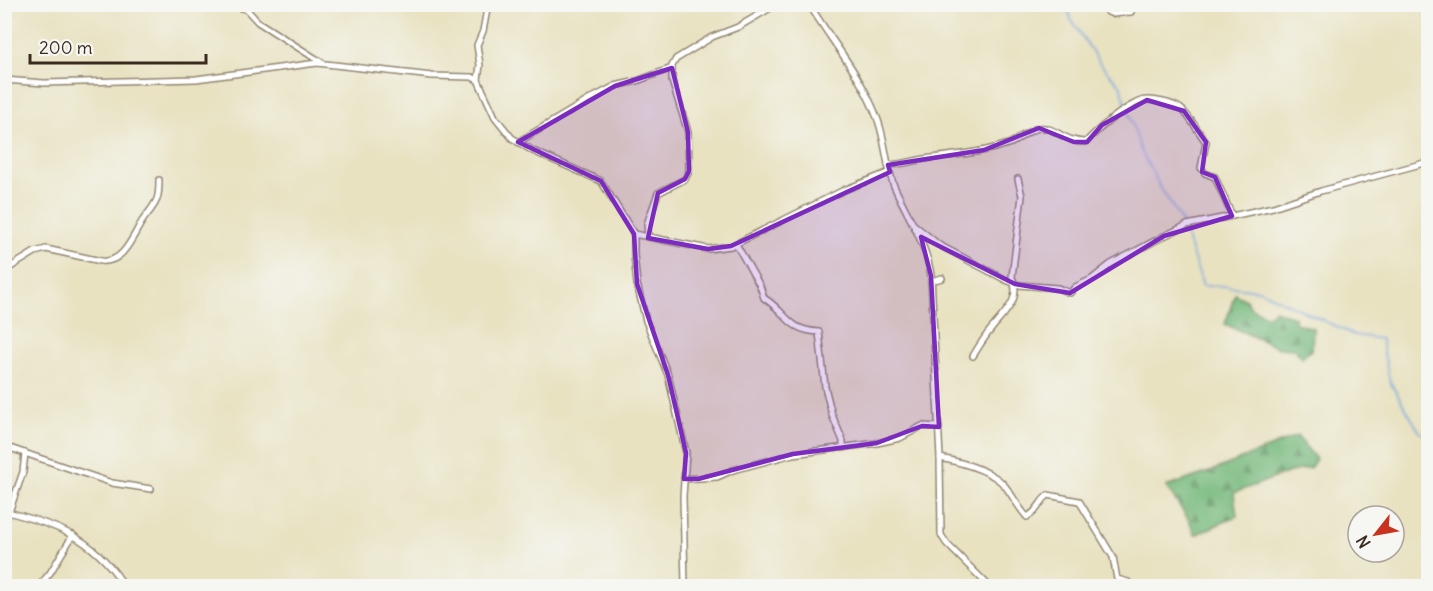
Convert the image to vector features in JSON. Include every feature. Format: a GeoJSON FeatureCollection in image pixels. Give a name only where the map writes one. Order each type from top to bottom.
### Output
{"type":"FeatureCollection","features":[{"type":"Feature","properties":{"kind":"street"},"geometry":{"type":"LineString","coordinates":[[232,4],[247,10],[258,22],[326,64]]}},
{"type":"Feature","properties":{"kind":"street"},"geometry":{"type":"LineString","coordinates":[[488,4],[483,31],[477,45],[480,65],[478,80],[495,117],[503,129],[518,142],[554,161],[590,174],[601,181],[634,234],[637,284],[646,321],[668,375],[687,453],[683,537],[685,586]]}},
{"type":"Feature","properties":{"kind":"street"},"geometry":{"type":"LineString","coordinates":[[648,237],[647,224],[658,193],[685,179],[689,171],[688,132],[672,81],[672,68],[676,59],[712,37],[738,27],[777,4]]}},
{"type":"Feature","properties":{"kind":"street"},"geometry":{"type":"LineString","coordinates":[[809,4],[866,90],[880,123],[890,172],[928,259],[939,427],[941,535],[989,586]]}},
{"type":"Feature","properties":{"kind":"street"},"geometry":{"type":"LineString","coordinates":[[1108,4],[1108,12],[1113,14],[1131,12],[1133,4]]}},
{"type":"Feature","properties":{"kind":"street"},"geometry":{"type":"LineString","coordinates":[[4,80],[44,83],[196,79],[298,65],[326,64],[432,76],[472,77],[478,80]]}},
{"type":"Feature","properties":{"kind":"street"},"geometry":{"type":"LineString","coordinates":[[518,142],[615,86],[637,81],[672,68]]}},
{"type":"Feature","properties":{"kind":"street"},"geometry":{"type":"LineString","coordinates":[[888,165],[901,165],[916,160],[984,150],[1012,142],[1039,128],[1047,128],[1074,142],[1086,142],[1102,125],[1139,102],[1150,100],[1171,104],[1182,109],[1205,140],[1201,168],[1205,173],[1215,177],[1232,216]]}},
{"type":"Feature","properties":{"kind":"street"},"geometry":{"type":"LineString","coordinates":[[911,223],[939,245],[1015,284],[1058,288],[1070,293],[1075,287],[1092,279],[1128,253],[1187,225],[1274,207],[1321,191],[1428,162]]}},
{"type":"Feature","properties":{"kind":"street"},"geometry":{"type":"LineString","coordinates":[[634,234],[708,249],[721,248],[736,244],[844,190],[890,172]]}},
{"type":"Feature","properties":{"kind":"street"},"geometry":{"type":"LineString","coordinates":[[973,356],[992,328],[1008,310],[1016,291],[1012,274],[1022,196],[1018,179]]}},
{"type":"Feature","properties":{"kind":"street"},"geometry":{"type":"LineString","coordinates":[[4,271],[34,252],[46,249],[109,262],[116,258],[128,246],[153,208],[157,199],[159,180]]}},
{"type":"Feature","properties":{"kind":"street"},"geometry":{"type":"LineString","coordinates":[[736,244],[760,286],[764,298],[773,304],[783,317],[800,329],[819,332],[825,387],[832,415],[843,441],[843,448]]}},
{"type":"Feature","properties":{"kind":"street"},"geometry":{"type":"LineString","coordinates":[[931,280],[942,278]]}},
{"type":"Feature","properties":{"kind":"street"},"geometry":{"type":"LineString","coordinates":[[684,479],[717,477],[775,458],[900,438],[922,426],[939,427]]}},
{"type":"Feature","properties":{"kind":"street"},"geometry":{"type":"LineString","coordinates":[[4,446],[112,483],[151,489]]}},
{"type":"Feature","properties":{"kind":"street"},"geometry":{"type":"LineString","coordinates":[[25,453],[23,472],[7,511],[41,520],[73,535],[114,570],[121,581],[119,586]]}},
{"type":"Feature","properties":{"kind":"street"},"geometry":{"type":"LineString","coordinates":[[940,458],[957,461],[996,477],[1027,517],[1036,512],[1041,500],[1048,495],[1079,501],[1113,557],[1118,579],[1128,582]]}},
{"type":"Feature","properties":{"kind":"street"},"geometry":{"type":"LineString","coordinates":[[39,586],[51,573],[73,535]]}},
{"type":"Feature","properties":{"kind":"highlighted area"},"geometry":{"type":"Polygon","coordinates":[[[672,68],[688,132],[689,171],[685,179],[658,193],[648,238],[708,249],[731,246],[890,172],[888,165],[984,150],[1039,128],[1074,142],[1087,142],[1102,125],[1147,100],[1184,111],[1206,142],[1202,172],[1215,177],[1232,216],[1164,236],[1070,293],[1015,284],[921,237],[931,276],[939,427],[922,426],[877,443],[793,454],[698,479],[684,479],[686,453],[668,375],[637,284],[634,234],[601,181],[518,142],[615,86],[672,68]]]}},
{"type":"Feature","properties":{"kind":"green space"},"geometry":{"type":"Polygon","coordinates":[[[1235,294],[1246,300],[1251,308],[1268,316],[1274,310],[1294,317],[1295,323],[1313,328],[1312,349],[1302,358],[1295,349],[1279,348],[1225,324],[1235,294]]]}},
{"type":"Feature","properties":{"kind":"green space"},"geometry":{"type":"Polygon","coordinates":[[[1297,436],[1316,459],[1310,468],[1290,472],[1234,493],[1237,516],[1195,535],[1189,520],[1166,487],[1297,436]]]}},
{"type":"Feature","properties":{"kind":"waterway"},"geometry":{"type":"LineString","coordinates":[[1068,4],[1070,18],[1101,65],[1121,86],[1126,106]]}},
{"type":"Feature","properties":{"kind":"waterway"},"geometry":{"type":"LineString","coordinates":[[1128,110],[1141,151],[1183,224]]}},
{"type":"Feature","properties":{"kind":"waterway"},"geometry":{"type":"LineString","coordinates":[[1184,229],[1203,286],[1259,290],[1354,335],[1381,339],[1390,382],[1419,431],[1428,438]]}}]}
